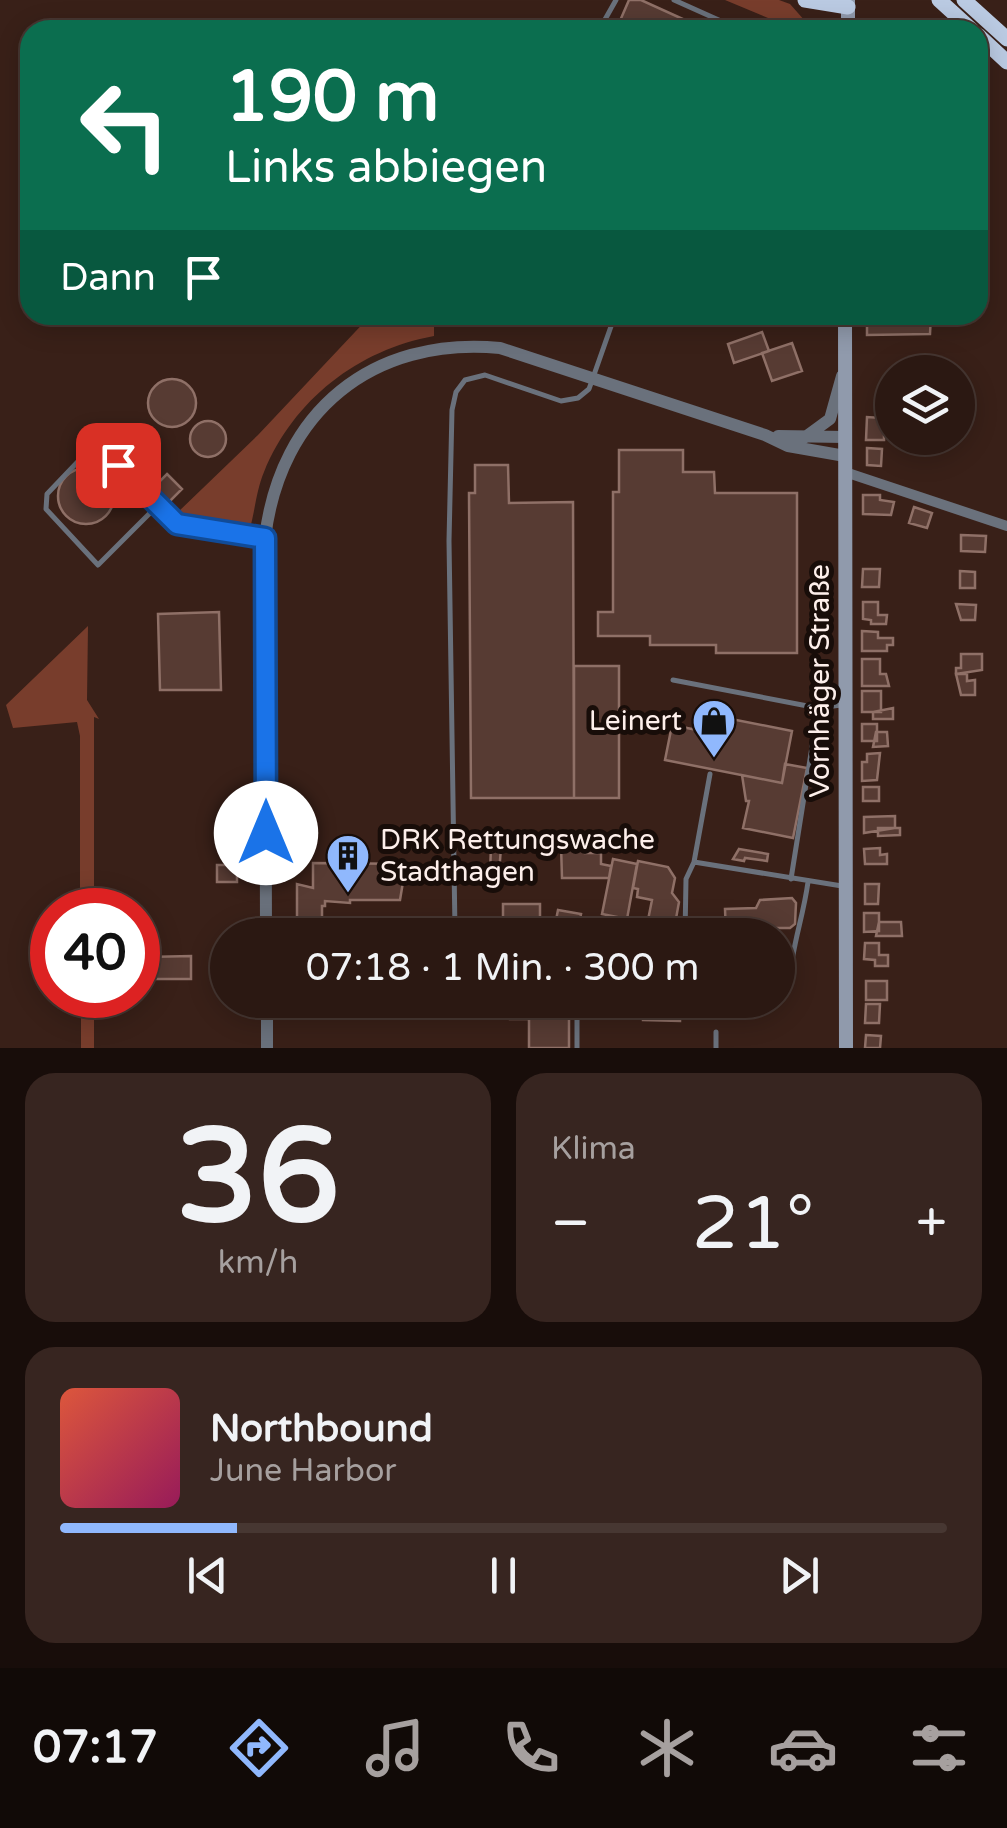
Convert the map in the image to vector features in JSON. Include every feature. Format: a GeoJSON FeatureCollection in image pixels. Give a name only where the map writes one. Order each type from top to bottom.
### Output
{"type":"FeatureCollection","features":[{"type":"Feature","properties":{"kind":"highway"},"geometry":{"type":"LineString","coordinates":[[805,0],[848,4]]}},
{"type":"Feature","properties":{"kind":"highway"},"geometry":{"type":"LineString","coordinates":[[938,0],[961,20]]}},
{"type":"Feature","properties":{"kind":"highway"},"geometry":{"type":"LineString","coordinates":[[964,0],[986,20]]}},
{"type":"Feature","properties":{"kind":"highway"},"geometry":{"type":"LineString","coordinates":[[988,22],[1007,39]]}},
{"type":"Feature","properties":{"kind":"highway"},"geometry":{"type":"LineString","coordinates":[[988,44],[1007,62]]}},
{"type":"Feature","properties":{"kind":"main road","name":"Vornhäger Straße"},"geometry":{"type":"LineString","coordinates":[[846,325],[846,1048]]}},
{"type":"Feature","properties":{"kind":"street"},"geometry":{"type":"LineString","coordinates":[[266,918],[265,538],[276,482],[303,430],[346,386],[374,368],[430,349],[477,346],[527,355],[788,446],[845,456]]}},
{"type":"Feature","properties":{"kind":"street"},"geometry":{"type":"LineString","coordinates":[[804,438],[830,419],[844,363]]}},
{"type":"Feature","properties":{"kind":"street"},"geometry":{"type":"LineString","coordinates":[[765,435],[845,438]]}},
{"type":"Feature","properties":{"kind":"street"},"geometry":{"type":"LineString","coordinates":[[845,472],[1007,526]]}},
{"type":"Feature","properties":{"kind":"street"},"geometry":{"type":"LineString","coordinates":[[266,1018],[267,1048]]}},
{"type":"Feature","properties":{"kind":"lane"},"geometry":{"type":"LineString","coordinates":[[674,0],[719,20]]}},
{"type":"Feature","properties":{"kind":"lane"},"geometry":{"type":"LineString","coordinates":[[456,918],[449,540],[452,410],[456,392],[465,380],[485,375],[561,400],[578,398],[589,390],[612,325]]}},
{"type":"Feature","properties":{"kind":"lane"},"geometry":{"type":"LineString","coordinates":[[134,480],[142,449],[140,442],[125,428],[114,427],[104,438],[104,450],[177,524],[265,538]]}},
{"type":"Feature","properties":{"kind":"lane"},"geometry":{"type":"LineString","coordinates":[[104,450],[88,451],[46,494],[46,509],[98,565],[158,505]]}},
{"type":"Feature","properties":{"kind":"lane"},"geometry":{"type":"LineString","coordinates":[[673,680],[818,708],[844,705]]}},
{"type":"Feature","properties":{"kind":"lane"},"geometry":{"type":"LineString","coordinates":[[791,879],[818,708]]}},
{"type":"Feature","properties":{"kind":"lane"},"geometry":{"type":"LineString","coordinates":[[685,918],[686,880],[694,862],[710,774]]}},
{"type":"Feature","properties":{"kind":"lane"},"geometry":{"type":"LineString","coordinates":[[694,862],[845,886]]}},
{"type":"Feature","properties":{"kind":"lane"},"geometry":{"type":"LineString","coordinates":[[795,940],[808,882]]}},
{"type":"Feature","properties":{"kind":"lane"},"geometry":{"type":"LineString","coordinates":[[576,1018],[577,1048]]}},
{"type":"Feature","properties":{"kind":"lane"},"geometry":{"type":"LineString","coordinates":[[716,1032],[716,1048]]}},
{"type":"Feature","properties":{"kind":"shaded area"},"geometry":{"type":"Polygon","coordinates":[[[725,0],[779,0],[790,4],[804,20],[773,20],[725,0]]]}},
{"type":"Feature","properties":{"kind":"shaded area"},"geometry":{"type":"Polygon","coordinates":[[[362,325],[434,325],[434,336],[406,343],[355,366],[311,401],[277,446],[264,472],[249,532],[185,521],[176,514],[258,435],[362,325]]]}},
{"type":"Feature","properties":{"kind":"shaded area"},"geometry":{"type":"Polygon","coordinates":[[[88,626],[87,700],[99,719],[94,717],[94,888],[80,888],[77,722],[13,728],[6,705],[88,626]]]}},
{"type":"Feature","properties":{"kind":"shaded area"},"geometry":{"type":"Polygon","coordinates":[[[81,1018],[94,1018],[94,1048],[81,1048],[81,1018]]]}},
{"type":"Feature","properties":{"kind":"building"},"geometry":{"type":"Polygon","coordinates":[[[629,0],[641,0],[685,20],[620,20],[629,0]]]}},
{"type":"Feature","properties":{"kind":"building"},"geometry":{"type":"Polygon","coordinates":[[[867,325],[930,325],[930,334],[867,335],[867,325]]]}},
{"type":"Feature","properties":{"kind":"building"},"geometry":{"type":"Polygon","coordinates":[[[762,332],[769,351],[734,363],[728,344],[762,332]]]}},
{"type":"Feature","properties":{"kind":"building"},"geometry":{"type":"Polygon","coordinates":[[[792,343],[802,371],[772,381],[762,353],[792,343]]]}},
{"type":"Feature","properties":{"kind":"building"},"geometry":{"type":"Polygon","coordinates":[[[172,379],[189,386],[196,403],[189,420],[172,427],[155,420],[148,403],[155,386],[172,379]]]}},
{"type":"Feature","properties":{"kind":"building"},"geometry":{"type":"Polygon","coordinates":[[[867,417],[875,418],[875,440],[866,440],[867,417]]]}},
{"type":"Feature","properties":{"kind":"building"},"geometry":{"type":"Polygon","coordinates":[[[208,421],[221,426],[226,439],[221,452],[208,457],[195,452],[190,439],[195,426],[208,421]]]}},
{"type":"Feature","properties":{"kind":"building"},"geometry":{"type":"Polygon","coordinates":[[[867,448],[875,449],[875,455],[882,455],[881,466],[867,465],[867,448]]]}},
{"type":"Feature","properties":{"kind":"building"},"geometry":{"type":"Polygon","coordinates":[[[619,450],[683,450],[683,472],[714,472],[715,493],[797,493],[797,653],[716,653],[716,645],[650,645],[650,636],[598,636],[598,612],[613,612],[613,492],[619,492],[619,450]]]}},
{"type":"Feature","properties":{"kind":"building"},"geometry":{"type":"Polygon","coordinates":[[[475,465],[508,465],[509,503],[573,502],[574,798],[471,798],[469,493],[475,493],[475,465]]]}},
{"type":"Feature","properties":{"kind":"building"},"geometry":{"type":"Polygon","coordinates":[[[86,468],[106,476],[114,496],[106,516],[86,524],[66,516],[58,496],[66,476],[86,468]]]}},
{"type":"Feature","properties":{"kind":"building"},"geometry":{"type":"Polygon","coordinates":[[[167,474],[182,489],[165,506],[150,491],[167,474]]]}},
{"type":"Feature","properties":{"kind":"building"},"geometry":{"type":"Polygon","coordinates":[[[863,495],[880,495],[880,500],[894,502],[891,515],[863,514],[863,495]]]}},
{"type":"Feature","properties":{"kind":"building"},"geometry":{"type":"Polygon","coordinates":[[[914,507],[932,513],[927,528],[909,523],[914,507]]]}},
{"type":"Feature","properties":{"kind":"building"},"geometry":{"type":"Polygon","coordinates":[[[961,535],[986,536],[985,552],[961,551],[961,535]]]}},
{"type":"Feature","properties":{"kind":"building"},"geometry":{"type":"Polygon","coordinates":[[[863,569],[880,569],[879,587],[862,587],[863,569]]]}},
{"type":"Feature","properties":{"kind":"building"},"geometry":{"type":"Polygon","coordinates":[[[960,571],[975,572],[975,588],[960,588],[960,571]]]}},
{"type":"Feature","properties":{"kind":"building"},"geometry":{"type":"Polygon","coordinates":[[[863,602],[878,602],[878,615],[887,615],[886,624],[871,624],[871,620],[863,619],[863,602]]]}},
{"type":"Feature","properties":{"kind":"building"},"geometry":{"type":"Polygon","coordinates":[[[956,604],[976,605],[975,620],[961,620],[956,604]]]}},
{"type":"Feature","properties":{"kind":"building"},"geometry":{"type":"Polygon","coordinates":[[[219,612],[221,690],[160,690],[158,614],[219,612]]]}},
{"type":"Feature","properties":{"kind":"building"},"geometry":{"type":"Polygon","coordinates":[[[862,631],[878,632],[878,638],[893,638],[893,645],[887,645],[887,651],[862,651],[862,631]]]}},
{"type":"Feature","properties":{"kind":"building"},"geometry":{"type":"Polygon","coordinates":[[[961,654],[982,654],[982,670],[956,674],[956,668],[961,668],[961,654]]]}},
{"type":"Feature","properties":{"kind":"building"},"geometry":{"type":"Polygon","coordinates":[[[862,659],[880,659],[880,674],[886,674],[889,686],[862,686],[862,659]]]}},
{"type":"Feature","properties":{"kind":"building"},"geometry":{"type":"Polygon","coordinates":[[[574,666],[619,666],[619,798],[574,798],[574,666]]]}},
{"type":"Feature","properties":{"kind":"building"},"geometry":{"type":"Polygon","coordinates":[[[956,674],[967,674],[967,681],[975,680],[975,695],[961,695],[956,674]]]}},
{"type":"Feature","properties":{"kind":"building"},"geometry":{"type":"Polygon","coordinates":[[[862,691],[881,691],[881,712],[862,712],[862,691]]]}},
{"type":"Feature","properties":{"kind":"building"},"geometry":{"type":"Polygon","coordinates":[[[893,708],[893,719],[873,719],[873,712],[893,708]]]}},
{"type":"Feature","properties":{"kind":"building"},"geometry":{"type":"Polygon","coordinates":[[[706,714],[792,731],[782,783],[665,760],[672,725],[702,731],[706,714]]]}},
{"type":"Feature","properties":{"kind":"building"},"geometry":{"type":"Polygon","coordinates":[[[862,724],[877,724],[877,741],[862,741],[862,724]]]}},
{"type":"Feature","properties":{"kind":"building"},"geometry":{"type":"Polygon","coordinates":[[[876,732],[887,732],[888,746],[873,747],[876,732]]]}},
{"type":"Feature","properties":{"kind":"building"},"geometry":{"type":"Polygon","coordinates":[[[880,753],[877,780],[862,781],[862,762],[867,762],[867,754],[880,753]]]}},
{"type":"Feature","properties":{"kind":"building"},"geometry":{"type":"Polygon","coordinates":[[[785,764],[807,768],[793,838],[743,828],[749,801],[742,775],[782,783],[785,764]]]}},
{"type":"Feature","properties":{"kind":"building"},"geometry":{"type":"Polygon","coordinates":[[[863,787],[879,787],[879,801],[863,801],[863,787]]]}},
{"type":"Feature","properties":{"kind":"building"},"geometry":{"type":"Polygon","coordinates":[[[895,816],[895,828],[864,833],[864,817],[895,816]]]}},
{"type":"Feature","properties":{"kind":"building"},"geometry":{"type":"Polygon","coordinates":[[[878,828],[900,828],[900,835],[878,836],[878,828]]]}},
{"type":"Feature","properties":{"kind":"building"},"geometry":{"type":"Polygon","coordinates":[[[561,845],[585,845],[585,853],[601,853],[601,864],[611,866],[609,878],[562,878],[561,845]]]}},
{"type":"Feature","properties":{"kind":"building"},"geometry":{"type":"Polygon","coordinates":[[[491,846],[501,847],[499,874],[490,874],[491,846]]]}},
{"type":"Feature","properties":{"kind":"building"},"geometry":{"type":"Polygon","coordinates":[[[880,848],[880,855],[887,854],[887,864],[865,864],[864,849],[880,848]]]}},
{"type":"Feature","properties":{"kind":"building"},"geometry":{"type":"Polygon","coordinates":[[[739,849],[768,854],[767,861],[733,859],[739,849]]]}},
{"type":"Feature","properties":{"kind":"building"},"geometry":{"type":"Polygon","coordinates":[[[613,859],[637,864],[627,918],[602,914],[613,859]]]}},
{"type":"Feature","properties":{"kind":"building"},"geometry":{"type":"Polygon","coordinates":[[[638,861],[668,867],[675,878],[672,893],[679,902],[676,918],[648,918],[652,900],[637,897],[638,889],[633,888],[638,861]]]}},
{"type":"Feature","properties":{"kind":"building","name":"DRK Rettungswache Stadthagen"},"geometry":{"type":"Polygon","coordinates":[[[313,863],[416,864],[416,882],[403,882],[400,900],[325,901],[322,918],[297,918],[297,884],[313,888],[313,863]]]}},
{"type":"Feature","properties":{"kind":"building"},"geometry":{"type":"Polygon","coordinates":[[[217,865],[237,865],[237,882],[217,882],[217,865]]]}},
{"type":"Feature","properties":{"kind":"building"},"geometry":{"type":"Polygon","coordinates":[[[865,884],[879,884],[878,904],[865,904],[865,884]]]}},
{"type":"Feature","properties":{"kind":"building"},"geometry":{"type":"Polygon","coordinates":[[[792,898],[796,903],[795,924],[795,918],[725,918],[725,909],[756,908],[760,900],[792,898]]]}},
{"type":"Feature","properties":{"kind":"building"},"geometry":{"type":"Polygon","coordinates":[[[503,904],[540,904],[540,918],[503,918],[503,904]]]}},
{"type":"Feature","properties":{"kind":"building"},"geometry":{"type":"Polygon","coordinates":[[[558,910],[581,914],[580,918],[556,918],[558,910]]]}},
{"type":"Feature","properties":{"kind":"building"},"geometry":{"type":"Polygon","coordinates":[[[864,913],[879,913],[879,931],[864,932],[864,913]]]}},
{"type":"Feature","properties":{"kind":"building"},"geometry":{"type":"Polygon","coordinates":[[[879,922],[901,922],[902,936],[876,936],[879,922]]]}},
{"type":"Feature","properties":{"kind":"building"},"geometry":{"type":"Polygon","coordinates":[[[865,943],[879,943],[879,955],[888,955],[888,966],[875,966],[875,960],[864,959],[865,943]]]}},
{"type":"Feature","properties":{"kind":"building"},"geometry":{"type":"Polygon","coordinates":[[[191,956],[191,979],[160,979],[160,957],[191,956]]]}},
{"type":"Feature","properties":{"kind":"building"},"geometry":{"type":"Polygon","coordinates":[[[866,981],[887,981],[887,1000],[866,1000],[866,981]]]}},
{"type":"Feature","properties":{"kind":"building"},"geometry":{"type":"Polygon","coordinates":[[[866,1004],[880,1004],[879,1023],[865,1023],[866,1004]]]}},
{"type":"Feature","properties":{"kind":"building"},"geometry":{"type":"Polygon","coordinates":[[[569,1018],[569,1048],[529,1048],[529,1019],[510,1019],[569,1018]]]}},
{"type":"Feature","properties":{"kind":"building"},"geometry":{"type":"Polygon","coordinates":[[[643,1018],[680,1018],[680,1021],[643,1018]]]}},
{"type":"Feature","properties":{"kind":"building"},"geometry":{"type":"Polygon","coordinates":[[[866,1035],[881,1036],[880,1048],[865,1048],[866,1035]]]}},
{"type":"Feature","properties":{"kind":"place","name":"Leinert"},"geometry":{"type":"Point","coordinates":[714,759]}},
{"type":"Feature","properties":{"kind":"place","name":"DRK Rettungswache Stadthagen"},"geometry":{"type":"Point","coordinates":[348,894]}},
{"type":"Feature","properties":{"kind":"route"},"geometry":{"type":"LineString","coordinates":[[118,465],[177,524],[265,538],[266,833]]}}]}
